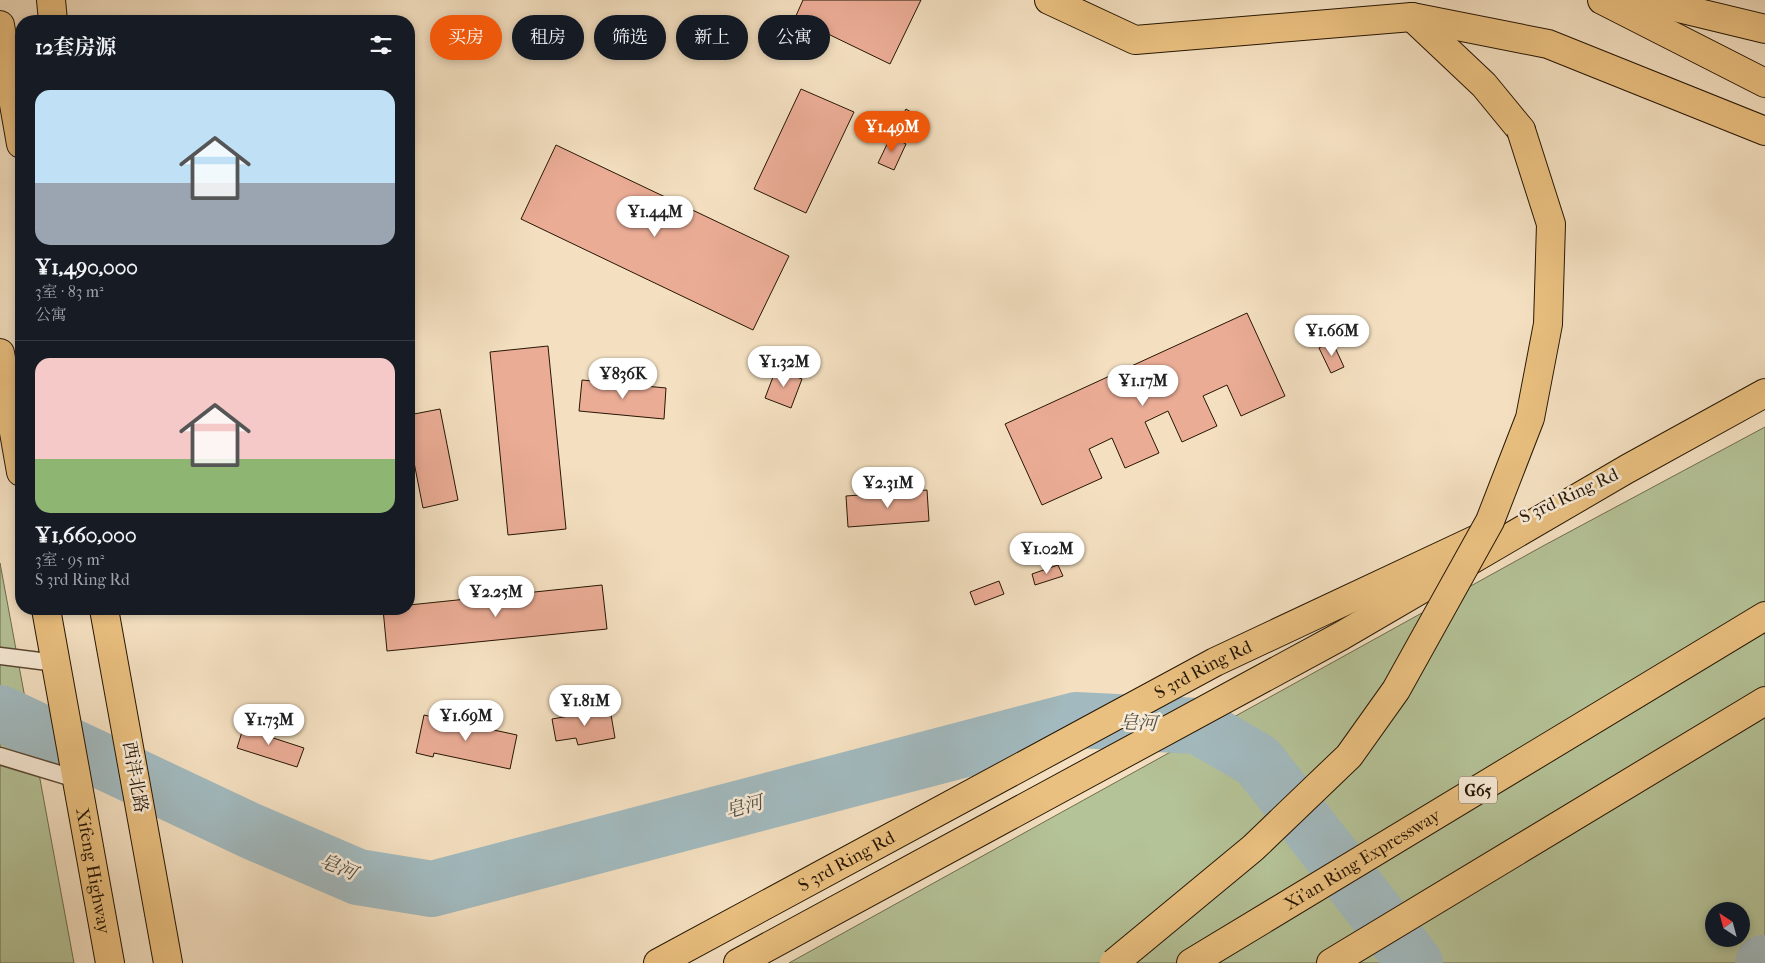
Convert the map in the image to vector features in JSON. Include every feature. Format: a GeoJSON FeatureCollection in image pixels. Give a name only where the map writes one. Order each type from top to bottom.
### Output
{"type":"FeatureCollection","features":[{"type":"Feature","properties":{"kind":"main road"},"geometry":{"type":"LineString","coordinates":[[51,0],[52,15]]}},
{"type":"Feature","properties":{"kind":"main road"},"geometry":{"type":"LineString","coordinates":[[1048,0],[1135,40],[1412,18],[1548,44],[1765,131]]}},
{"type":"Feature","properties":{"kind":"main road"},"geometry":{"type":"LineString","coordinates":[[1602,0],[1765,83]]}},
{"type":"Feature","properties":{"kind":"main road"},"geometry":{"type":"LineString","coordinates":[[1645,0],[1765,29]]}},
{"type":"Feature","properties":{"kind":"main road"},"geometry":{"type":"LineString","coordinates":[[1114,963],[1253,848],[1349,756],[1396,690],[1490,521],[1530,418],[1548,324],[1551,224],[1521,130],[1484,85],[1412,18]]}},
{"type":"Feature","properties":{"kind":"main road"},"geometry":{"type":"LineString","coordinates":[[0,25],[15,110]]}},
{"type":"Feature","properties":{"kind":"main road"},"geometry":{"type":"LineString","coordinates":[[0,353],[15,438]]}},
{"type":"Feature","properties":{"kind":"main road","name":"S 3rd Ring Rd"},"geometry":{"type":"LineString","coordinates":[[738,963],[1341,636],[1627,469],[1765,393]]}},
{"type":"Feature","properties":{"kind":"main road","name":"S 3rd Ring Rd"},"geometry":{"type":"LineString","coordinates":[[658,963],[1215,662],[1627,469]]}},
{"type":"Feature","properties":{"kind":"main road"},"geometry":{"type":"LineString","coordinates":[[47,615],[76,779]]}},
{"type":"Feature","properties":{"kind":"main road","name":"西沣北路"},"geometry":{"type":"LineString","coordinates":[[105,615],[168,963]]}},
{"type":"Feature","properties":{"kind":"main road","name":"Xi'an Ring Expressway"},"geometry":{"type":"LineString","coordinates":[[1191,963],[1765,616]]}},
{"type":"Feature","properties":{"kind":"main road"},"geometry":{"type":"LineString","coordinates":[[1331,963],[1765,701]]}},
{"type":"Feature","properties":{"kind":"main road","name":"Xifeng Highway"},"geometry":{"type":"LineString","coordinates":[[76,779],[110,963]]}},
{"type":"Feature","properties":{"kind":"lane"},"geometry":{"type":"LineString","coordinates":[[0,656],[56,664]]}},
{"type":"Feature","properties":{"kind":"lane"},"geometry":{"type":"LineString","coordinates":[[0,756],[76,779]]}},
{"type":"Feature","properties":{"kind":"green space"},"geometry":{"type":"Polygon","coordinates":[[[1765,427],[1765,963],[789,963],[1543,546],[1765,427]]]}},
{"type":"Feature","properties":{"kind":"green space"},"geometry":{"type":"Polygon","coordinates":[[[0,563],[74,963],[0,963],[0,563]]]}},
{"type":"Feature","properties":{"kind":"building"},"geometry":{"type":"Polygon","coordinates":[[[803,0],[921,0],[890,64],[830,35],[830,15],[796,15],[803,0]]]}},
{"type":"Feature","properties":{"kind":"building"},"geometry":{"type":"Polygon","coordinates":[[[801,89],[854,112],[806,213],[754,189],[801,89]]]}},
{"type":"Feature","properties":{"kind":"building"},"geometry":{"type":"Polygon","coordinates":[[[906,109],[916,115],[906,134],[895,128],[906,109]]]}},
{"type":"Feature","properties":{"kind":"building"},"geometry":{"type":"Polygon","coordinates":[[[891,136],[906,144],[894,170],[878,163],[891,136]]]}},
{"type":"Feature","properties":{"kind":"building"},"geometry":{"type":"Polygon","coordinates":[[[556,145],[789,256],[753,330],[521,219],[556,145]]]}},
{"type":"Feature","properties":{"kind":"building"},"geometry":{"type":"Polygon","coordinates":[[[1247,313],[1285,396],[1241,416],[1227,385],[1203,396],[1217,426],[1182,442],[1168,411],[1145,422],[1159,453],[1125,468],[1112,438],[1089,449],[1102,478],[1042,505],[1005,424],[1247,313]]]}},
{"type":"Feature","properties":{"kind":"building"},"geometry":{"type":"Polygon","coordinates":[[[1332,341],[1344,367],[1331,373],[1319,348],[1332,341]]]}},
{"type":"Feature","properties":{"kind":"building"},"geometry":{"type":"Polygon","coordinates":[[[548,346],[566,529],[508,535],[490,352],[548,346]]]}},
{"type":"Feature","properties":{"kind":"building"},"geometry":{"type":"Polygon","coordinates":[[[776,369],[802,379],[791,408],[765,398],[776,369]]]}},
{"type":"Feature","properties":{"kind":"building"},"geometry":{"type":"Polygon","coordinates":[[[582,380],[666,388],[664,419],[579,411],[582,380]]]}},
{"type":"Feature","properties":{"kind":"building"},"geometry":{"type":"Polygon","coordinates":[[[440,409],[458,500],[423,508],[415,467],[415,414],[440,409]]]}},
{"type":"Feature","properties":{"kind":"building"},"geometry":{"type":"Polygon","coordinates":[[[927,490],[929,521],[848,527],[846,496],[927,490]]]}},
{"type":"Feature","properties":{"kind":"building"},"geometry":{"type":"Polygon","coordinates":[[[1058,565],[1063,576],[1035,585],[1032,574],[1058,565]]]}},
{"type":"Feature","properties":{"kind":"building"},"geometry":{"type":"Polygon","coordinates":[[[999,581],[1004,594],[975,605],[970,592],[999,581]]]}},
{"type":"Feature","properties":{"kind":"building"},"geometry":{"type":"Polygon","coordinates":[[[602,585],[607,629],[387,651],[384,615],[415,615],[415,604],[602,585]]]}},
{"type":"Feature","properties":{"kind":"building"},"geometry":{"type":"Polygon","coordinates":[[[610,709],[615,738],[578,745],[576,738],[556,741],[552,719],[610,709]]]}},
{"type":"Feature","properties":{"kind":"building"},"geometry":{"type":"Polygon","coordinates":[[[424,715],[517,735],[510,769],[434,753],[433,757],[416,753],[424,715]]]}},
{"type":"Feature","properties":{"kind":"building"},"geometry":{"type":"Polygon","coordinates":[[[245,722],[260,727],[258,733],[304,748],[297,767],[237,748],[245,722]]]}},
{"type":"Feature","properties":{"kind":"waterway","name":"皂河"},"geometry":{"type":"LineString","coordinates":[[0,713],[251,831],[358,877],[432,889],[1076,720],[1198,726],[1258,761],[1415,963]]}}]}
